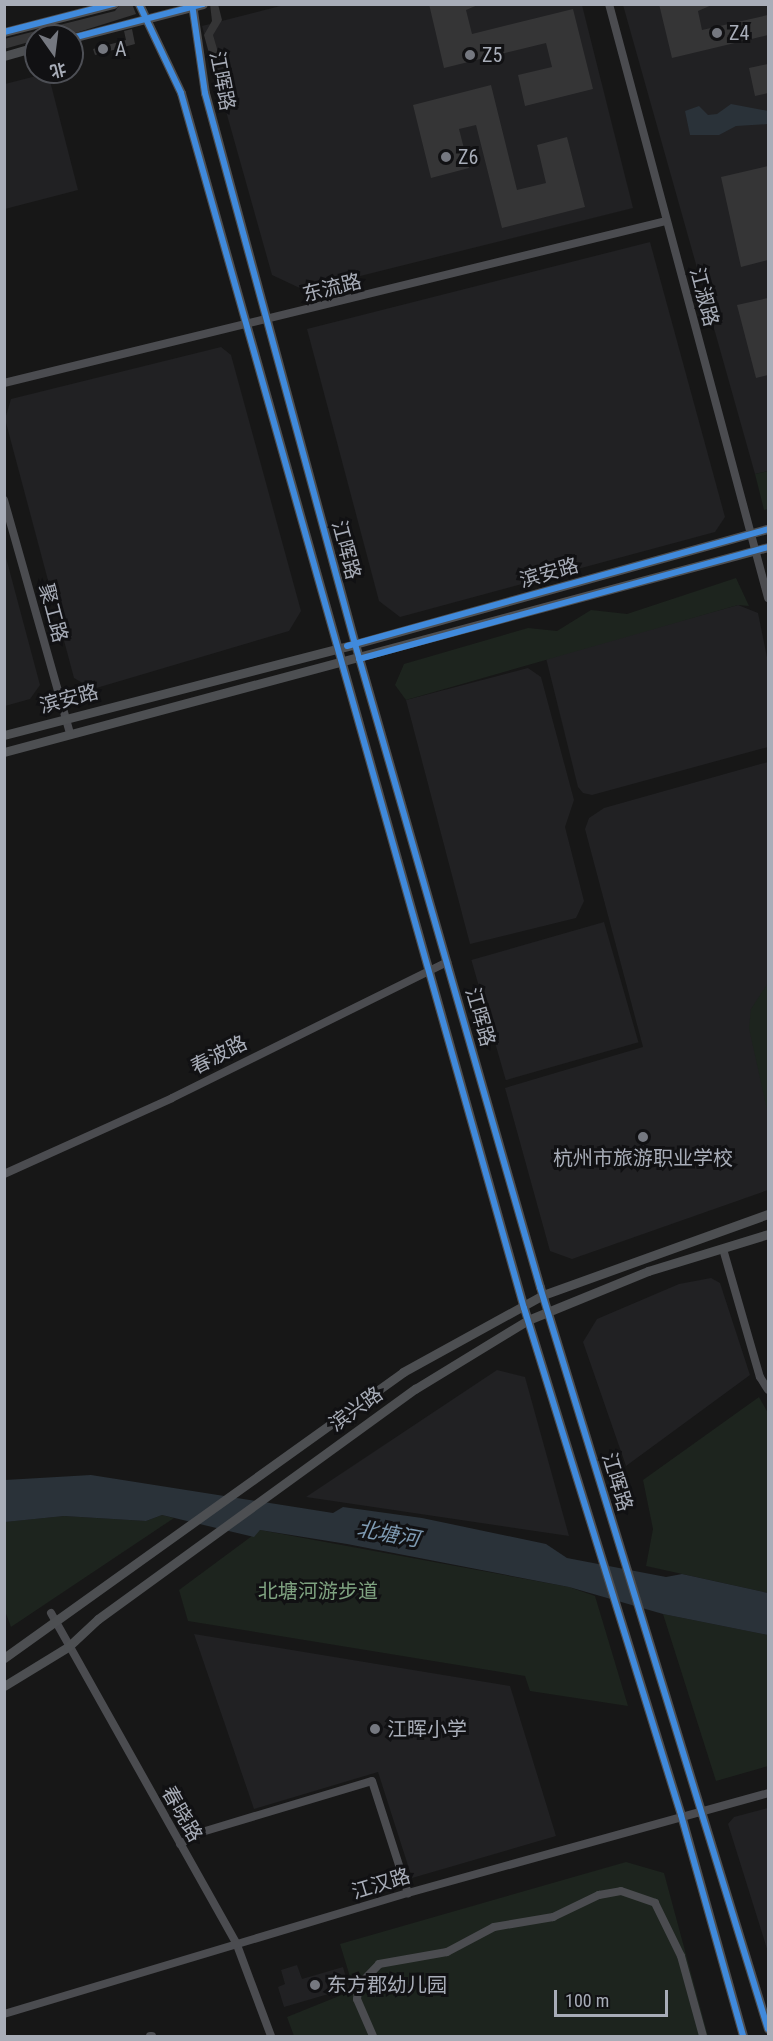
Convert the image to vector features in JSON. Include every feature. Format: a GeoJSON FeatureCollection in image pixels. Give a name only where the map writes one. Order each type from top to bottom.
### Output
{"type":"FeatureCollection","features":[{"type":"Feature","properties":{"kind":"main road"},"geometry":{"type":"LineString","coordinates":[[4,32],[113,4]]}},
{"type":"Feature","properties":{"kind":"main road","name":"江晖路"},"geometry":{"type":"LineString","coordinates":[[139,4],[181,93],[249,325],[524,1308],[566,1437],[681,1815],[743,2037]]}},
{"type":"Feature","properties":{"kind":"main road"},"geometry":{"type":"LineString","coordinates":[[84,35],[203,4]]}},
{"type":"Feature","properties":{"kind":"main road","name":"江晖路"},"geometry":{"type":"LineString","coordinates":[[192,6],[205,93],[359,659],[543,1294],[699,1812],[768,2029]]}},
{"type":"Feature","properties":{"kind":"main road"},"geometry":{"type":"LineString","coordinates":[[4,56],[24,51]]}},
{"type":"Feature","properties":{"kind":"main road","name":"滨安路"},"geometry":{"type":"LineString","coordinates":[[4,735],[355,644],[768,529]]}},
{"type":"Feature","properties":{"kind":"main road","name":"滨安路"},"geometry":{"type":"LineString","coordinates":[[4,752],[343,661],[359,659],[768,547]]}},
{"type":"Feature","properties":{"kind":"main road","name":"滨兴路"},"geometry":{"type":"LineString","coordinates":[[4,1658],[87,1602],[404,1372],[524,1308],[543,1294],[768,1214]]}},
{"type":"Feature","properties":{"kind":"main road","name":"滨兴路"},"geometry":{"type":"LineString","coordinates":[[4,1686],[68,1647],[98,1619],[415,1389],[528,1320],[648,1271],[768,1234]]}},
{"type":"Feature","properties":{"kind":"street","name":"江淑路"},"geometry":{"type":"LineString","coordinates":[[609,4],[768,598]]}},
{"type":"Feature","properties":{"kind":"street","name":"东流路"},"geometry":{"type":"LineString","coordinates":[[4,383],[266,321],[666,221]]}},
{"type":"Feature","properties":{"kind":"street","name":"聚工路"},"geometry":{"type":"LineString","coordinates":[[4,500],[70,734]]}},
{"type":"Feature","properties":{"kind":"street","name":"春波路"},"geometry":{"type":"LineString","coordinates":[[4,1174],[172,1098],[430,968],[447,962]]}},
{"type":"Feature","properties":{"kind":"street"},"geometry":{"type":"LineString","coordinates":[[723,1249],[768,1390]]}},
{"type":"Feature","properties":{"kind":"street","name":"春晓路"},"geometry":{"type":"LineString","coordinates":[[51,1613],[237,1945],[271,2037]]}},
{"type":"Feature","properties":{"kind":"street"},"geometry":{"type":"LineString","coordinates":[[180,1844],[202,1832],[372,1781],[408,1893]]}},
{"type":"Feature","properties":{"kind":"street","name":"江汉路"},"geometry":{"type":"LineString","coordinates":[[4,2014],[408,1893],[681,1815],[768,1794]]}},
{"type":"Feature","properties":{"kind":"street"},"geometry":{"type":"LineString","coordinates":[[373,2037],[357,1999],[363,1978],[379,1964],[447,1952],[494,1927],[553,1917],[598,1895],[621,1891],[655,1903],[681,1956],[703,2037]]}},
{"type":"Feature","properties":{"kind":"shaded area"},"geometry":{"type":"Polygon","coordinates":[[[288,4],[582,5],[633,208],[304,290],[272,275],[202,26],[288,4]]]}},
{"type":"Feature","properties":{"kind":"shaded area"},"geometry":{"type":"Polygon","coordinates":[[[623,5],[768,5],[768,471],[755,474],[623,5]]]}},
{"type":"Feature","properties":{"kind":"shaded area"},"geometry":{"type":"Polygon","coordinates":[[[24,79],[24,84],[51,84],[78,190],[5,209],[5,84],[24,79]]]}},
{"type":"Feature","properties":{"kind":"shaded area"},"geometry":{"type":"Polygon","coordinates":[[[650,242],[725,517],[715,532],[400,617],[379,601],[307,329],[650,242]]]}},
{"type":"Feature","properties":{"kind":"shaded area"},"geometry":{"type":"Polygon","coordinates":[[[221,347],[231,355],[301,611],[289,631],[93,689],[74,678],[5,419],[11,399],[221,347]]]}},
{"type":"Feature","properties":{"kind":"shaded area"},"geometry":{"type":"Polygon","coordinates":[[[4,550],[40,685],[30,699],[5,706],[4,550]]]}},
{"type":"Feature","properties":{"kind":"shaded area"},"geometry":{"type":"Polygon","coordinates":[[[738,605],[758,613],[768,662],[768,747],[592,795],[583,793],[578,787],[546,658],[738,605]]]}},
{"type":"Feature","properties":{"kind":"shaded area"},"geometry":{"type":"Polygon","coordinates":[[[528,668],[541,677],[574,800],[565,827],[584,901],[576,918],[470,944],[406,700],[528,668]]]}},
{"type":"Feature","properties":{"kind":"shaded area"},"geometry":{"type":"Polygon","coordinates":[[[768,762],[768,1190],[572,1259],[550,1251],[505,1088],[643,1047],[585,829],[589,818],[604,808],[768,762]]]}},
{"type":"Feature","properties":{"kind":"shaded area"},"geometry":{"type":"Polygon","coordinates":[[[604,922],[638,1042],[506,1080],[471,960],[604,922]]]}},
{"type":"Feature","properties":{"kind":"shaded area"},"geometry":{"type":"Polygon","coordinates":[[[711,1278],[720,1283],[750,1375],[626,1466],[583,1342],[597,1319],[679,1284],[711,1278]]]}},
{"type":"Feature","properties":{"kind":"shaded area"},"geometry":{"type":"Polygon","coordinates":[[[497,1370],[525,1377],[569,1536],[306,1497],[497,1370]]]}},
{"type":"Feature","properties":{"kind":"shaded area","name":"江晖小学"},"geometry":{"type":"Polygon","coordinates":[[[194,1634],[510,1686],[556,1836],[412,1878],[378,1772],[254,1809],[194,1634]]]}},
{"type":"Feature","properties":{"kind":"shaded area"},"geometry":{"type":"Polygon","coordinates":[[[768,1808],[768,1952],[728,1824],[734,1817],[768,1808]]]}},
{"type":"Feature","properties":{"kind":"shaded area","name":"东方郡幼儿园"},"geometry":{"type":"Polygon","coordinates":[[[297,1965],[302,1979],[343,1967],[349,1988],[284,2007],[278,1987],[285,1984],[281,1970],[297,1965]]]}},
{"type":"Feature","properties":{"kind":"green space"},"geometry":{"type":"Polygon","coordinates":[[[768,471],[768,509],[764,510],[755,474],[768,471]]]}},
{"type":"Feature","properties":{"kind":"green space"},"geometry":{"type":"Polygon","coordinates":[[[736,578],[749,606],[738,605],[406,700],[395,685],[404,664],[528,628],[557,631],[591,610],[627,614],[736,578]]]}},
{"type":"Feature","properties":{"kind":"green space"},"geometry":{"type":"Polygon","coordinates":[[[768,983],[768,1114],[749,1028],[751,1009],[768,983]]]}},
{"type":"Feature","properties":{"kind":"green space"},"geometry":{"type":"Polygon","coordinates":[[[759,1397],[768,1413],[768,1593],[646,1566],[653,1529],[643,1480],[759,1397]]]}},
{"type":"Feature","properties":{"kind":"green space"},"geometry":{"type":"Polygon","coordinates":[[[162,1515],[174,1518],[11,1627],[5,1611],[4,1522],[64,1516],[146,1521],[162,1515]]]}},
{"type":"Feature","properties":{"kind":"green space","name":"北塘河游步道"},"geometry":{"type":"Polygon","coordinates":[[[260,1530],[569,1587],[595,1596],[628,1706],[530,1691],[525,1676],[188,1621],[179,1590],[260,1530]]]}},
{"type":"Feature","properties":{"kind":"green space"},"geometry":{"type":"Polygon","coordinates":[[[663,1614],[768,1635],[768,1766],[716,1781],[663,1614]]]}},
{"type":"Feature","properties":{"kind":"green space"},"geometry":{"type":"Polygon","coordinates":[[[626,1862],[664,1873],[708,2036],[294,2036],[287,2017],[354,1990],[340,1944],[626,1862]]]}},
{"type":"Feature","properties":{"kind":"water"},"geometry":{"type":"Polygon","coordinates":[[[731,104],[768,111],[768,124],[736,126],[719,135],[690,135],[685,111],[699,106],[708,115],[717,114],[731,104]]]}},
{"type":"Feature","properties":{"kind":"water","name":"北塘河"},"geometry":{"type":"Polygon","coordinates":[[[91,1475],[333,1513],[343,1507],[422,1518],[546,1544],[567,1558],[666,1577],[682,1574],[768,1593],[768,1635],[663,1614],[569,1587],[347,1544],[260,1530],[254,1537],[162,1515],[146,1521],[64,1516],[5,1522],[5,1480],[91,1475]]]}},
{"type":"Feature","properties":{"kind":"building"},"geometry":{"type":"Polygon","coordinates":[[[120,4],[132,4],[136,14],[84,30],[84,24],[63,24],[115,11],[120,4]]]}},
{"type":"Feature","properties":{"kind":"building"},"geometry":{"type":"Polygon","coordinates":[[[210,4],[218,4],[222,20],[213,35],[222,66],[213,68],[204,35],[212,21],[210,4]]]}},
{"type":"Feature","properties":{"kind":"building","name":"Z5"},"geometry":{"type":"Polygon","coordinates":[[[429,4],[480,4],[466,10],[472,34],[573,9],[593,89],[525,106],[518,75],[552,67],[546,43],[444,68],[429,4]]]}},
{"type":"Feature","properties":{"kind":"building","name":"Z4"},"geometry":{"type":"Polygon","coordinates":[[[659,4],[714,4],[698,11],[702,30],[768,15],[768,35],[672,58],[659,4]]]}},
{"type":"Feature","properties":{"kind":"building"},"geometry":{"type":"Polygon","coordinates":[[[132,29],[135,44],[95,55],[93,49],[126,40],[124,31],[132,29]]]}},
{"type":"Feature","properties":{"kind":"building"},"geometry":{"type":"Polygon","coordinates":[[[24,34],[24,43],[4,49],[4,39],[24,34]]]}},
{"type":"Feature","properties":{"kind":"building","name":"Z4"},"geometry":{"type":"Polygon","coordinates":[[[768,64],[768,93],[755,96],[749,68],[768,64]]]}},
{"type":"Feature","properties":{"kind":"building","name":"Z6"},"geometry":{"type":"Polygon","coordinates":[[[491,85],[517,190],[546,183],[537,145],[567,137],[585,207],[502,228],[476,125],[459,129],[469,168],[431,178],[413,105],[491,85]]]}},
{"type":"Feature","properties":{"kind":"building"},"geometry":{"type":"Polygon","coordinates":[[[768,166],[768,260],[741,267],[721,177],[768,166]]]}},
{"type":"Feature","properties":{"kind":"building"},"geometry":{"type":"Polygon","coordinates":[[[768,298],[768,375],[756,378],[737,305],[768,298]]]}},
{"type":"Feature","properties":{"kind":"cycle path"},"geometry":{"type":"LineString","coordinates":[[4,32],[113,4]]}},
{"type":"Feature","properties":{"kind":"cycle path"},"geometry":{"type":"LineString","coordinates":[[139,4],[181,93],[524,1308],[681,1815],[743,2036]]}},
{"type":"Feature","properties":{"kind":"cycle path"},"geometry":{"type":"LineString","coordinates":[[192,4],[205,93],[355,644],[540,1287],[768,2029]]}},
{"type":"Feature","properties":{"kind":"cycle path"},"geometry":{"type":"LineString","coordinates":[[84,35],[203,4]]}},
{"type":"Feature","properties":{"kind":"cycle path"},"geometry":{"type":"LineString","coordinates":[[347,646],[768,529]]}},
{"type":"Feature","properties":{"kind":"cycle path"},"geometry":{"type":"LineString","coordinates":[[359,659],[768,547]]}},
{"type":"Feature","properties":{"kind":"place","name":"Z4"},"geometry":{"type":"Point","coordinates":[717,33]}},
{"type":"Feature","properties":{"kind":"place","name":"A"},"geometry":{"type":"Point","coordinates":[103,49]}},
{"type":"Feature","properties":{"kind":"place","name":"Z5"},"geometry":{"type":"Point","coordinates":[470,55]}},
{"type":"Feature","properties":{"kind":"place","name":"Z6"},"geometry":{"type":"Point","coordinates":[446,157]}},
{"type":"Feature","properties":{"kind":"place","name":"杭州市旅游职业学校"},"geometry":{"type":"Point","coordinates":[643,1137]}},
{"type":"Feature","properties":{"kind":"place","name":"江晖小学"},"geometry":{"type":"Point","coordinates":[375,1729]}},
{"type":"Feature","properties":{"kind":"place","name":"东方郡幼儿园"},"geometry":{"type":"Point","coordinates":[315,1985]}}]}
